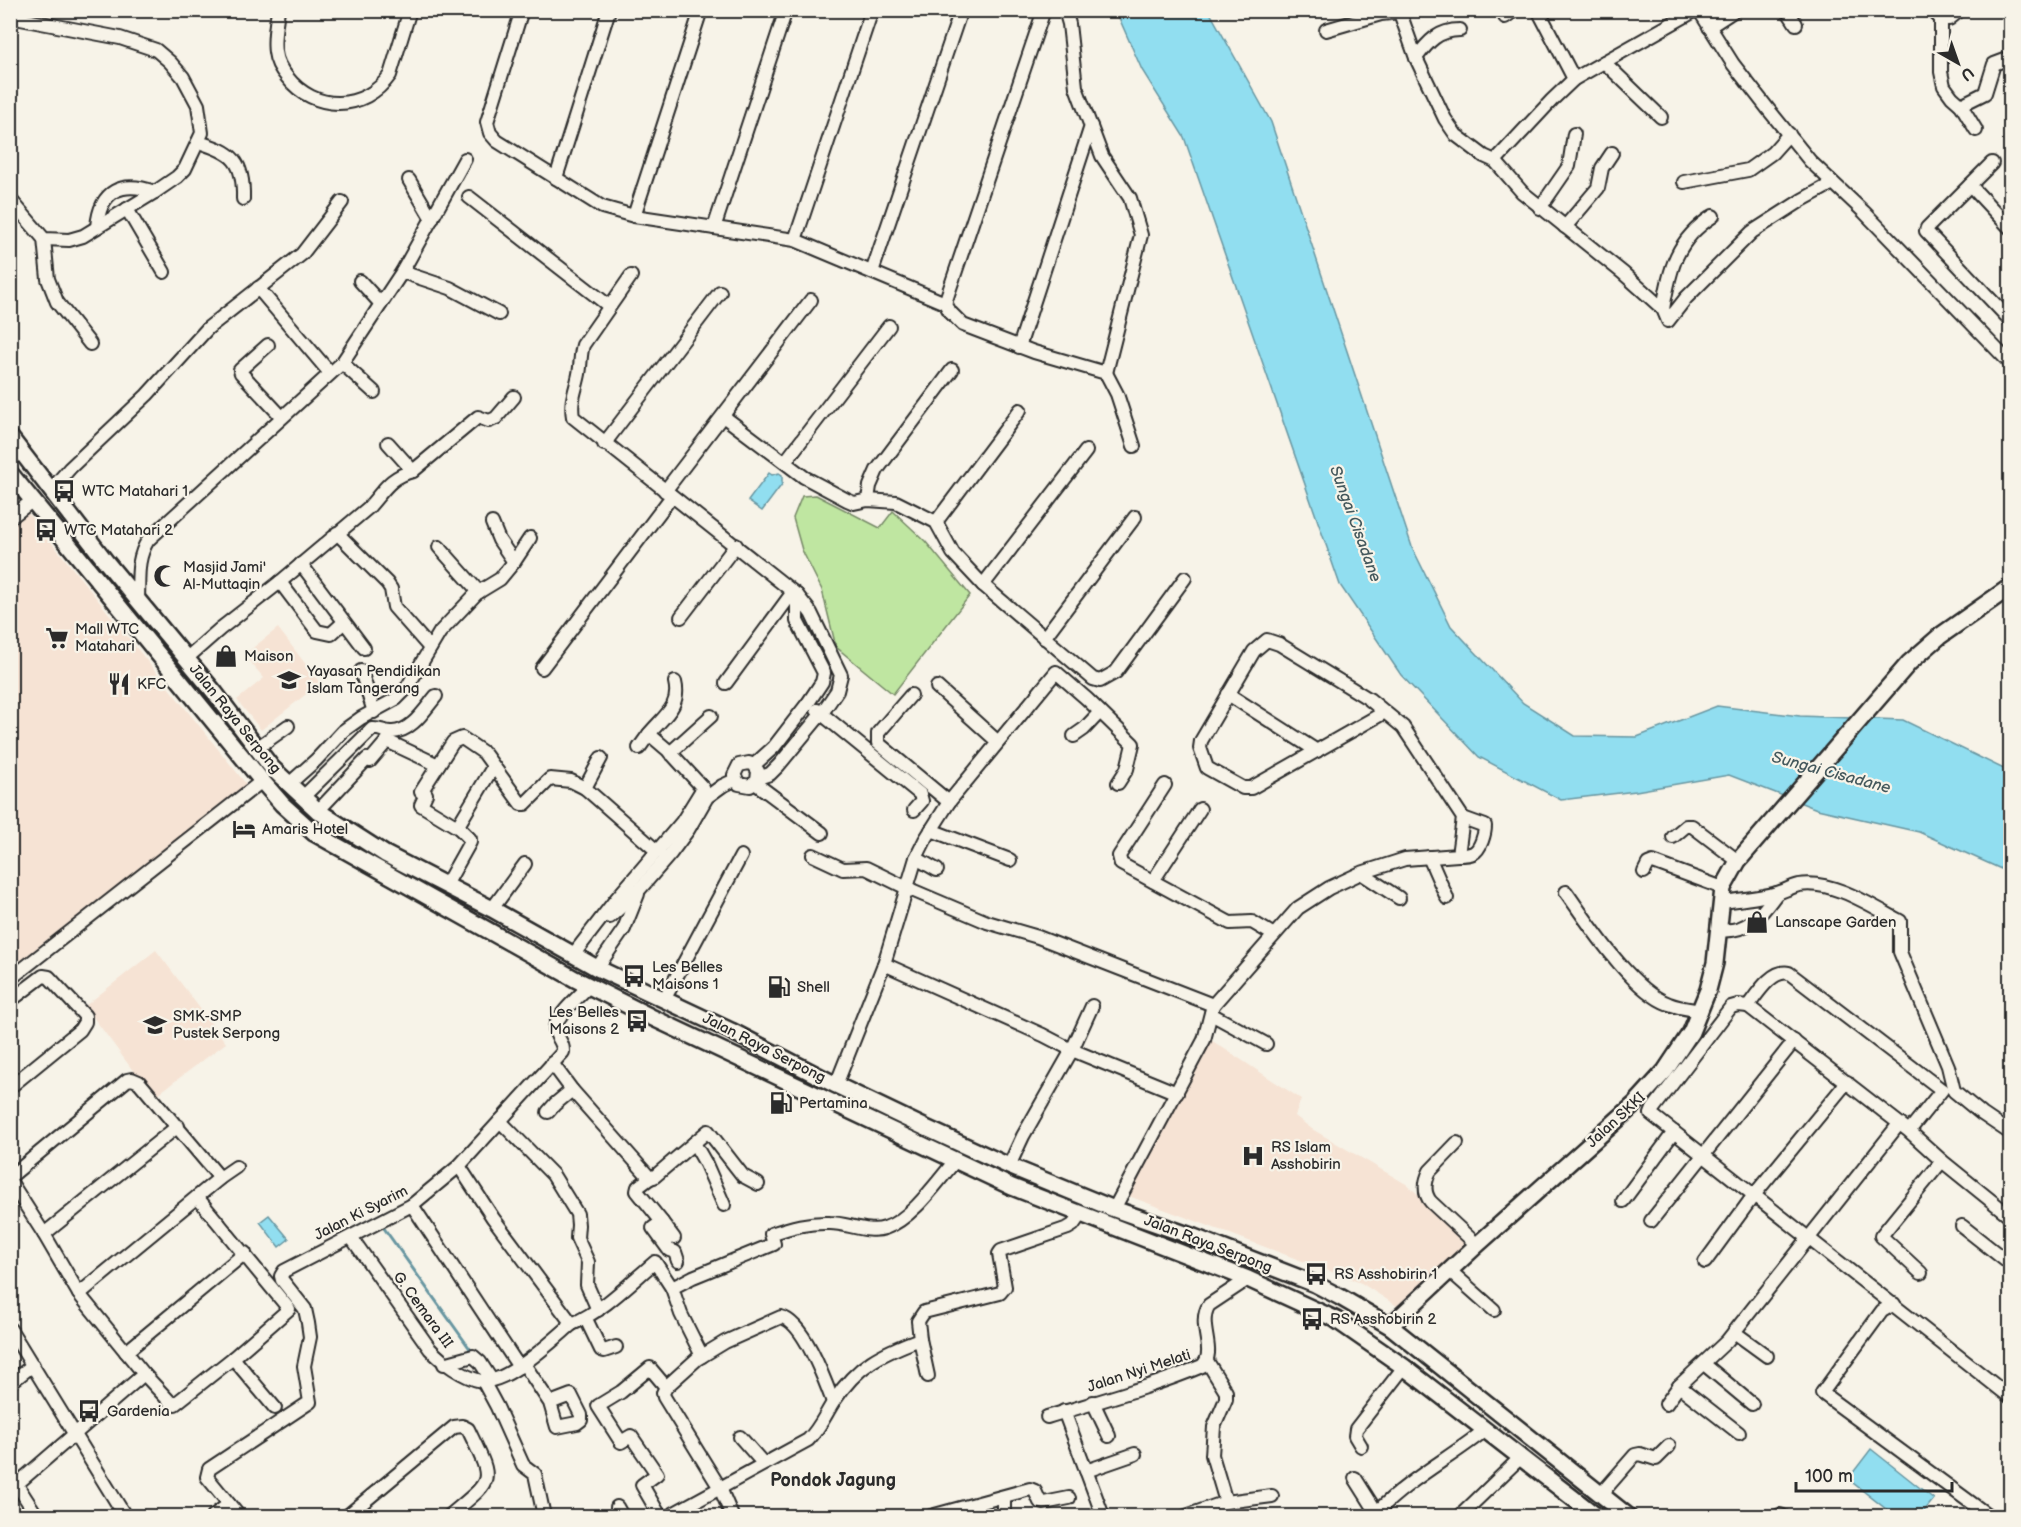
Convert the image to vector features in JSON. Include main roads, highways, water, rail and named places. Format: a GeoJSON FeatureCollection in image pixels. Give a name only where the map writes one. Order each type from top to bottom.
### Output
{"type":"FeatureCollection","features":[{"type":"Feature","properties":{"kind":"main road","name":"Jalan Raya Serpong"},"geometry":{"type":"LineString","coordinates":[[10,437],[107,563],[187,658],[272,768],[318,811],[385,854],[492,909],[576,957],[731,1031],[836,1085],[1009,1166],[1114,1209],[1315,1284],[1340,1297],[1390,1326],[1628,1516]]}},
{"type":"Feature","properties":{"kind":"main road","name":"Jalan Raya Serpong"},"geometry":{"type":"LineString","coordinates":[[10,473],[262,781],[282,804],[314,833],[589,986],[955,1161],[1080,1215],[1248,1279],[1335,1319],[1404,1367],[1595,1516]]}},
{"type":"Feature","properties":{"kind":"main road","name":"Jalan SKKI"},"geometry":{"type":"LineString","coordinates":[[1390,1326],[1449,1270],[1635,1104],[1665,1071],[1701,1011],[1715,963],[1722,895],[1740,857],[1909,663],[1940,636],[2010,587]]}},
{"type":"Feature","properties":{"kind":"main road"},"geometry":{"type":"LineString","coordinates":[[213,721],[228,710]]}},
{"type":"Feature","properties":{"kind":"main road"},"geometry":{"type":"LineString","coordinates":[[529,954],[540,937]]}},
{"type":"Feature","properties":{"kind":"main road"},"geometry":{"type":"LineString","coordinates":[[1227,1271],[1237,1254]]}},
{"type":"Feature","properties":{"kind":"water","name":"Sungai Cisadane"},"geometry":{"type":"Polygon","coordinates":[[[1116,11],[1209,11],[1271,122],[1412,547],[1451,626],[1523,703],[1575,736],[1637,737],[1717,706],[1800,716],[1903,720],[2010,772],[2010,873],[1919,832],[1817,809],[1729,775],[1636,791],[1561,800],[1479,757],[1401,675],[1340,585],[1184,137],[1142,70],[1116,11]]]}},
{"type":"Feature","properties":{"kind":"water"},"geometry":{"type":"Polygon","coordinates":[[[769,473],[782,475],[783,483],[762,511],[748,501],[769,473]]]}},
{"type":"Feature","properties":{"kind":"water"},"geometry":{"type":"Polygon","coordinates":[[[269,1215],[289,1239],[279,1247],[260,1222],[269,1215]]]}},
{"type":"Feature","properties":{"kind":"water"},"geometry":{"type":"Polygon","coordinates":[[[1871,1449],[1934,1499],[1920,1516],[1895,1516],[1848,1479],[1871,1449]]]}},
{"type":"Feature","properties":{"kind":"waterway"},"geometry":{"type":"LineString","coordinates":[[381,1224],[473,1353]]}},
{"type":"Feature","properties":{"kind":"place","name":"WTC Matahari 1"},"geometry":{"type":"Point","coordinates":[64,491]}},
{"type":"Feature","properties":{"kind":"place","name":"WTC Matahari 2"},"geometry":{"type":"Point","coordinates":[46,530]}},
{"type":"Feature","properties":{"kind":"place","name":"Masjid Jami' Al-Muttaqin"},"geometry":{"type":"Point","coordinates":[165,576]}},
{"type":"Feature","properties":{"kind":"place","name":"Mall WTC Matahari"},"geometry":{"type":"Point","coordinates":[57,638]}},
{"type":"Feature","properties":{"kind":"place","name":"Maison"},"geometry":{"type":"Point","coordinates":[226,656]}},
{"type":"Feature","properties":{"kind":"place","name":"Yayasan Pendidikan Islam Tangerang"},"geometry":{"type":"Point","coordinates":[289,680]}},
{"type":"Feature","properties":{"kind":"place","name":"KFC"},"geometry":{"type":"Point","coordinates":[119,684]}},
{"type":"Feature","properties":{"kind":"place","name":"Amaris Hotel"},"geometry":{"type":"Point","coordinates":[244,829]}},
{"type":"Feature","properties":{"kind":"place","name":"Lanscape Garden"},"geometry":{"type":"Point","coordinates":[1757,922]}},
{"type":"Feature","properties":{"kind":"place","name":"Les Belles Maisons 1"},"geometry":{"type":"Point","coordinates":[634,976]}},
{"type":"Feature","properties":{"kind":"place","name":"Shell"},"geometry":{"type":"Point","coordinates":[779,987]}},
{"type":"Feature","properties":{"kind":"place","name":"Les Belles Maisons 2"},"geometry":{"type":"Point","coordinates":[637,1021]}},
{"type":"Feature","properties":{"kind":"place","name":"SMK-SMP Pustek Serpong"},"geometry":{"type":"Point","coordinates":[155,1025]}},
{"type":"Feature","properties":{"kind":"place","name":"Pertamina"},"geometry":{"type":"Point","coordinates":[781,1103]}},
{"type":"Feature","properties":{"kind":"place","name":"RS Islam Asshobirin"},"geometry":{"type":"Point","coordinates":[1253,1156]}},
{"type":"Feature","properties":{"kind":"place","name":"RS Asshobirin 1"},"geometry":{"type":"Point","coordinates":[1316,1274]}},
{"type":"Feature","properties":{"kind":"place","name":"RS Asshobirin 2"},"geometry":{"type":"Point","coordinates":[1312,1319]}},
{"type":"Feature","properties":{"kind":"place","name":"Gardenia"},"geometry":{"type":"Point","coordinates":[89,1411]}},
{"type":"Feature","properties":{"kind":"district","name":"Pondok Jagung"},"geometry":{"type":"Point","coordinates":[833,1480]}}]}
